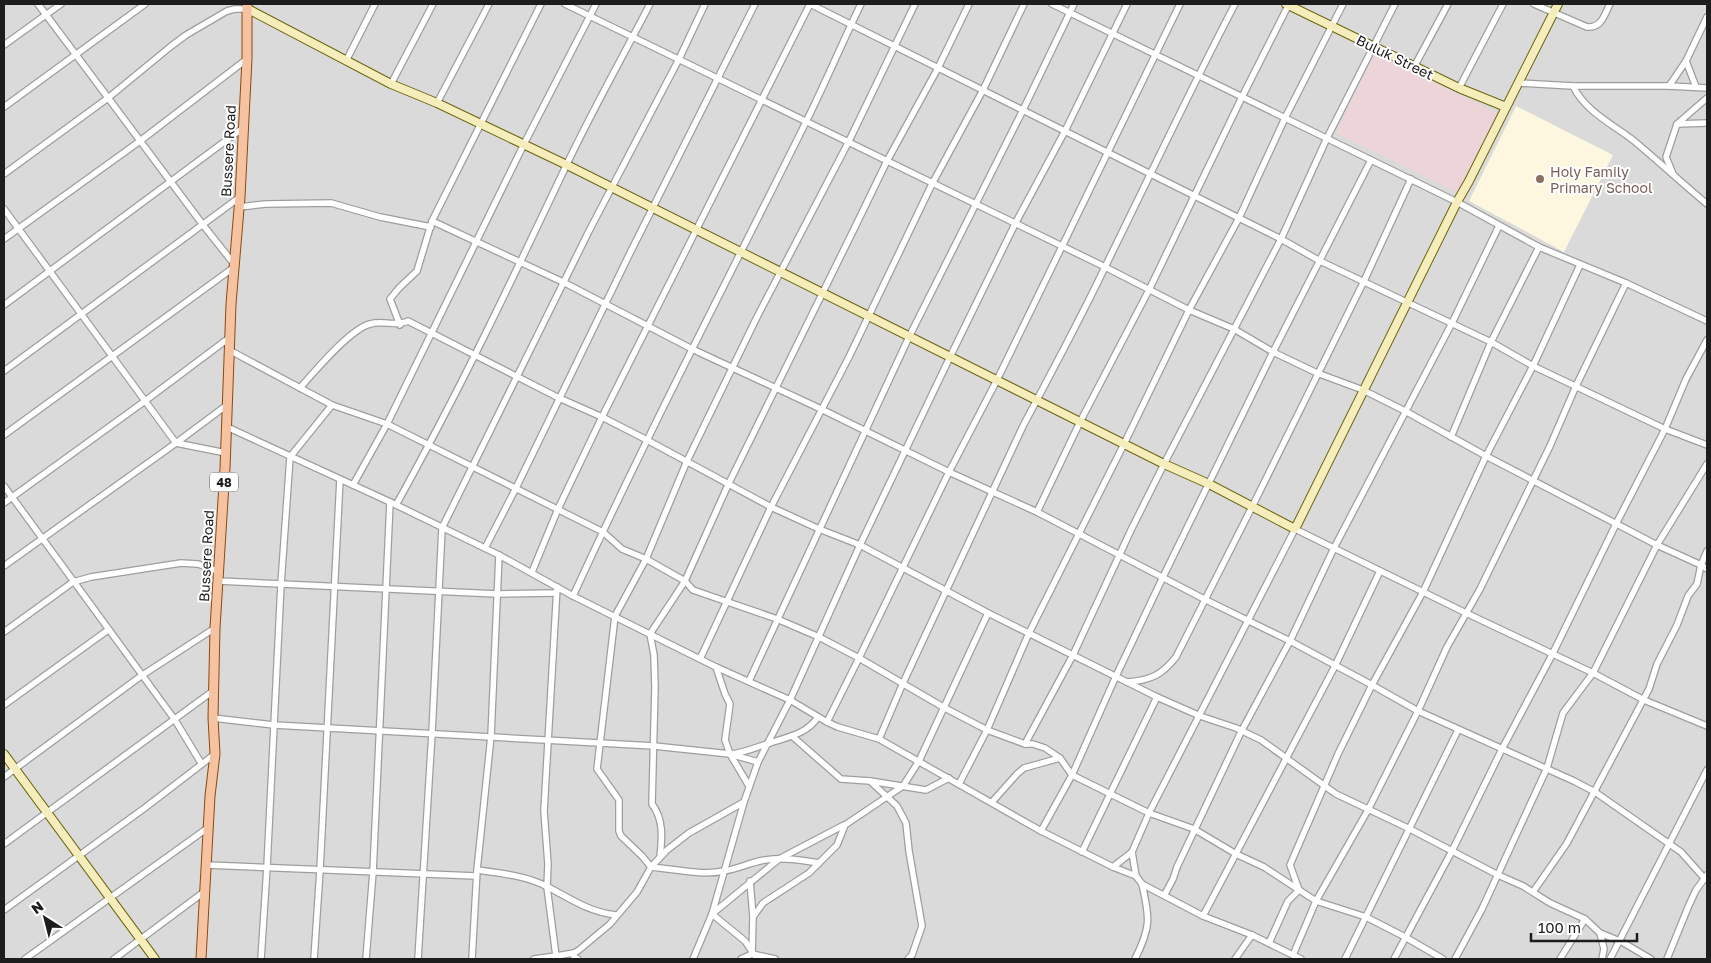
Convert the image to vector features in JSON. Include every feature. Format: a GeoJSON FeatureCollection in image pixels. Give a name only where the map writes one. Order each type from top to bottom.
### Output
{"type":"FeatureCollection","features":[{"type":"Feature","properties":{"kind":"main road","name":"Bussere Road"},"geometry":{"type":"LineString","coordinates":[[201,959],[210,796],[215,754],[213,691],[215,628],[226,452],[233,266],[240,197],[248,59],[248,6]]}},
{"type":"Feature","properties":{"kind":"street"},"geometry":{"type":"LineString","coordinates":[[4,435],[233,266],[38,4]]}},
{"type":"Feature","properties":{"kind":"street"},"geometry":{"type":"LineString","coordinates":[[4,45],[61,4]]}},
{"type":"Feature","properties":{"kind":"street"},"geometry":{"type":"LineString","coordinates":[[4,107],[145,4]]}},
{"type":"Feature","properties":{"kind":"street"},"geometry":{"type":"LineString","coordinates":[[346,61],[375,4]]}},
{"type":"Feature","properties":{"kind":"street"},"geometry":{"type":"LineString","coordinates":[[391,84],[433,4]]}},
{"type":"Feature","properties":{"kind":"street"},"geometry":{"type":"LineString","coordinates":[[437,103],[489,4]]}},
{"type":"Feature","properties":{"kind":"street"},"geometry":{"type":"LineString","coordinates":[[400,324],[390,299],[417,272],[431,224],[541,4]]}},
{"type":"Feature","properties":{"kind":"street"},"geometry":{"type":"LineString","coordinates":[[565,4],[1060,247],[1105,267],[1188,310],[1234,329],[1317,374],[1363,390],[1616,524],[1657,545],[1701,564],[1707,569]]}},
{"type":"Feature","properties":{"kind":"street"},"geometry":{"type":"LineString","coordinates":[[353,485],[387,424],[524,144],[596,4]]}},
{"type":"Feature","properties":{"kind":"street"},"geometry":{"type":"LineString","coordinates":[[396,505],[429,445],[567,165],[650,4]]}},
{"type":"Feature","properties":{"kind":"street"},"geometry":{"type":"LineString","coordinates":[[418,959],[442,528],[705,4]]}},
{"type":"Feature","properties":{"kind":"street"},"geometry":{"type":"LineString","coordinates":[[485,548],[652,208],[755,4]]}},
{"type":"Feature","properties":{"kind":"street"},"geometry":{"type":"LineString","coordinates":[[532,572],[558,509],[602,417],[763,101],[810,4],[1281,239],[1320,261],[1491,342],[1533,366],[1665,429],[1707,445]]}},
{"type":"Feature","properties":{"kind":"street"},"geometry":{"type":"LineString","coordinates":[[573,596],[602,532],[740,251],[806,122],[862,4]]}},
{"type":"Feature","properties":{"kind":"street"},"geometry":{"type":"LineString","coordinates":[[819,863],[798,859],[764,860],[723,872],[651,867],[619,831],[619,800],[596,769],[615,616],[646,558],[686,461],[848,143],[915,4]]}},
{"type":"Feature","properties":{"kind":"street"},"geometry":{"type":"LineString","coordinates":[[660,857],[662,837],[660,820],[658,812],[652,804],[655,687],[654,655],[650,634],[685,581],[728,485],[822,293],[969,4]]}},
{"type":"Feature","properties":{"kind":"street"},"geometry":{"type":"LineString","coordinates":[[700,659],[771,507],[849,357],[932,184],[982,90],[1024,4]]}},
{"type":"Feature","properties":{"kind":"street"},"geometry":{"type":"LineString","coordinates":[[1052,4],[1457,202],[1539,247],[1626,283],[1707,321]]}},
{"type":"Feature","properties":{"kind":"street"},"geometry":{"type":"LineString","coordinates":[[749,681],[776,618],[819,530],[864,430],[1074,4]]}},
{"type":"Feature","properties":{"kind":"street"},"geometry":{"type":"LineString","coordinates":[[693,959],[712,914],[749,785],[758,762],[790,700],[860,546],[950,357],[1015,224],[1065,131],[1127,4]]}},
{"type":"Feature","properties":{"kind":"street"},"geometry":{"type":"LineString","coordinates":[[827,722],[1180,4]]}},
{"type":"Feature","properties":{"kind":"street"},"geometry":{"type":"LineString","coordinates":[[878,739],[1023,426],[1105,267],[1198,75],[1235,4]]}},
{"type":"Feature","properties":{"kind":"street"},"geometry":{"type":"LineString","coordinates":[[1037,512],[1080,422],[1149,290],[1288,4]]}},
{"type":"Feature","properties":{"kind":"street","name":"Buluk Street"},"geometry":{"type":"LineString","coordinates":[[1288,4],[1414,67],[1506,107]]}},
{"type":"Feature","properties":{"kind":"street"},"geometry":{"type":"LineString","coordinates":[[959,784],[987,730],[1029,633],[1124,444],[1188,310],[1239,218],[1285,118],[1343,4]]}},
{"type":"Feature","properties":{"kind":"street"},"geometry":{"type":"LineString","coordinates":[[1025,744],[1073,655],[1164,464],[1281,239],[1327,138],[1395,4]]}},
{"type":"Feature","properties":{"kind":"street"},"geometry":{"type":"LineString","coordinates":[[1414,67],[1448,4]]}},
{"type":"Feature","properties":{"kind":"street"},"geometry":{"type":"LineString","coordinates":[[1459,88],[1503,4]]}},
{"type":"Feature","properties":{"kind":"street"},"geometry":{"type":"LineString","coordinates":[[1534,4],[1587,27],[1594,28],[1600,25],[1610,4]]}},
{"type":"Feature","properties":{"kind":"street"},"geometry":{"type":"LineString","coordinates":[[1112,867],[1132,852],[1149,813],[1200,716],[1558,4]]}},
{"type":"Feature","properties":{"kind":"street"},"geometry":{"type":"LineString","coordinates":[[4,174],[108,98],[186,35],[227,11],[248,6],[391,84],[437,103],[524,144],[1037,402],[1208,484],[1252,508],[1380,571],[1593,673],[1644,700],[1707,726]]}},
{"type":"Feature","properties":{"kind":"street"},"geometry":{"type":"LineString","coordinates":[[1669,86],[1686,61],[1707,17]]}},
{"type":"Feature","properties":{"kind":"street"},"geometry":{"type":"LineString","coordinates":[[4,239],[140,141],[248,59]]}},
{"type":"Feature","properties":{"kind":"street"},"geometry":{"type":"LineString","coordinates":[[1686,61],[1696,87]]}},
{"type":"Feature","properties":{"kind":"street"},"geometry":{"type":"LineString","coordinates":[[1519,83],[1572,86],[1707,88]]}},
{"type":"Feature","properties":{"kind":"street"},"geometry":{"type":"LineString","coordinates":[[1572,86],[1577,96],[1590,109],[1631,139],[1707,204]]}},
{"type":"Feature","properties":{"kind":"street"},"geometry":{"type":"LineString","coordinates":[[1674,176],[1666,157],[1677,124],[1707,98]]}},
{"type":"Feature","properties":{"kind":"street"},"geometry":{"type":"LineString","coordinates":[[1677,124],[1707,123]]}},
{"type":"Feature","properties":{"kind":"street"},"geometry":{"type":"LineString","coordinates":[[4,305],[244,128]]}},
{"type":"Feature","properties":{"kind":"street"},"geometry":{"type":"LineString","coordinates":[[1041,831],[1072,775],[1116,676],[1208,484],[1371,160]]}},
{"type":"Feature","properties":{"kind":"street"},"geometry":{"type":"LineString","coordinates":[[1128,682],[1155,677],[1168,667],[1176,657],[1364,281],[1411,180]]}},
{"type":"Feature","properties":{"kind":"street"},"geometry":{"type":"LineString","coordinates":[[4,371],[240,197]]}},
{"type":"Feature","properties":{"kind":"street"},"geometry":{"type":"LineString","coordinates":[[239,207],[331,203],[380,217],[431,224],[476,242],[565,283],[604,305],[692,349],[1037,512],[1206,600],[1290,641],[1372,684],[1418,711],[1547,768],[1595,792],[1681,852],[1706,877],[1688,905],[1667,959]]}},
{"type":"Feature","properties":{"kind":"street"},"geometry":{"type":"LineString","coordinates":[[4,208],[176,443],[226,452]]}},
{"type":"Feature","properties":{"kind":"street"},"geometry":{"type":"LineString","coordinates":[[1165,894],[1173,879],[1176,867],[1241,732],[1290,641],[1334,548],[1452,323],[1499,226]]}},
{"type":"Feature","properties":{"kind":"street"},"geometry":{"type":"LineString","coordinates":[[1451,437],[1491,342],[1539,247]]}},
{"type":"Feature","properties":{"kind":"street"},"geometry":{"type":"LineString","coordinates":[[1299,890],[1290,866],[1324,785],[1372,684],[1423,592],[1486,456],[1533,366],[1580,265]]}},
{"type":"Feature","properties":{"kind":"street"},"geometry":{"type":"LineString","coordinates":[[1293,955],[1316,901],[1368,810],[1418,711],[1447,646],[1480,589],[1550,446],[1576,386],[1626,283]]}},
{"type":"Feature","properties":{"kind":"street"},"geometry":{"type":"LineString","coordinates":[[300,388],[318,367],[367,324],[379,322],[400,324],[408,321],[559,398],[647,440],[771,507],[819,530],[860,546],[1157,697],[1261,740],[1336,794],[1410,829],[1533,892],[1550,903],[1585,919],[1600,933],[1619,940],[1650,959]]}},
{"type":"Feature","properties":{"kind":"street"},"geometry":{"type":"LineString","coordinates":[[4,503],[229,338]]}},
{"type":"Feature","properties":{"kind":"street"},"geometry":{"type":"LineString","coordinates":[[1394,959],[1452,851],[1502,749],[1552,655],[1665,429],[1686,379],[1707,340]]}},
{"type":"Feature","properties":{"kind":"street"},"geometry":{"type":"LineString","coordinates":[[229,350],[332,404],[387,424],[558,509],[602,532],[622,549],[646,558],[685,581],[693,590],[776,618],[819,637],[987,730],[1025,744],[1045,748],[1060,758],[1072,775],[1149,813],[1194,829],[1236,854],[1264,867],[1316,901],[1366,917],[1444,959]]}},
{"type":"Feature","properties":{"kind":"street"},"geometry":{"type":"LineString","coordinates":[[261,959],[268,867],[281,584],[290,457],[332,404]]}},
{"type":"Feature","properties":{"kind":"street"},"geometry":{"type":"LineString","coordinates":[[4,566],[227,405]]}},
{"type":"Feature","properties":{"kind":"street"},"geometry":{"type":"LineString","coordinates":[[226,427],[485,548],[532,572],[556,590],[573,596],[716,667],[790,700],[827,722],[878,739],[1041,831],[1112,867],[1136,876]]}},
{"type":"Feature","properties":{"kind":"street"},"geometry":{"type":"LineString","coordinates":[[1455,959],[1498,875],[1547,768],[1558,736],[1560,719],[1563,713],[1593,673],[1657,545],[1707,464]]}},
{"type":"Feature","properties":{"kind":"street"},"geometry":{"type":"LineString","coordinates":[[314,959],[340,479]]}},
{"type":"Feature","properties":{"kind":"street"},"geometry":{"type":"LineString","coordinates":[[4,486],[175,720],[201,763]]}},
{"type":"Feature","properties":{"kind":"street"},"geometry":{"type":"LineString","coordinates":[[366,959],[390,502]]}},
{"type":"Feature","properties":{"kind":"street"},"geometry":{"type":"LineString","coordinates":[[1533,892],[1567,842],[1644,700],[1654,678],[1657,664],[1677,625],[1688,596],[1697,584],[1701,564],[1707,551]]}},
{"type":"Feature","properties":{"kind":"street"},"geometry":{"type":"LineString","coordinates":[[472,959],[477,873],[491,736],[499,555]]}},
{"type":"Feature","properties":{"kind":"street"},"geometry":{"type":"LineString","coordinates":[[4,632],[74,582],[91,577],[181,563],[198,564],[219,576],[281,584],[497,594],[556,590]]}},
{"type":"Feature","properties":{"kind":"street"},"geometry":{"type":"LineString","coordinates":[[1203,916],[1335,666],[1380,571]]}},
{"type":"Feature","properties":{"kind":"street"},"geometry":{"type":"LineString","coordinates":[[556,590],[544,811],[548,864],[547,886],[557,957]]}},
{"type":"Feature","properties":{"kind":"street"},"geometry":{"type":"LineString","coordinates":[[712,914],[778,859],[845,825],[902,786],[919,762],[988,612]]}},
{"type":"Feature","properties":{"kind":"street"},"geometry":{"type":"LineString","coordinates":[[4,777],[141,676],[215,628]]}},
{"type":"Feature","properties":{"kind":"street"},"geometry":{"type":"LineString","coordinates":[[4,705],[108,630]]}},
{"type":"Feature","properties":{"kind":"street"},"geometry":{"type":"LineString","coordinates":[[534,959],[575,957],[610,924],[637,892],[651,867],[667,850],[689,832],[744,802],[749,785],[730,754],[726,740],[730,704],[719,680],[716,667]]}},
{"type":"Feature","properties":{"kind":"street"},"geometry":{"type":"LineString","coordinates":[[4,844],[213,691]]}},
{"type":"Feature","properties":{"kind":"street"},"geometry":{"type":"LineString","coordinates":[[1082,852],[1157,697]]}},
{"type":"Feature","properties":{"kind":"street"},"geometry":{"type":"LineString","coordinates":[[730,754],[749,751],[801,733],[815,722],[818,717]]}},
{"type":"Feature","properties":{"kind":"street"},"geometry":{"type":"LineString","coordinates":[[213,718],[274,725],[654,746],[730,754],[758,762]]}},
{"type":"Feature","properties":{"kind":"street"},"geometry":{"type":"LineString","coordinates":[[1345,959],[1458,730]]}},
{"type":"Feature","properties":{"kind":"street"},"geometry":{"type":"LineString","coordinates":[[792,736],[841,779],[870,781],[926,790],[950,778]]}},
{"type":"Feature","properties":{"kind":"street"},"geometry":{"type":"LineString","coordinates":[[4,754],[155,959]]}},
{"type":"Feature","properties":{"kind":"street"},"geometry":{"type":"LineString","coordinates":[[4,910],[146,807],[215,754]]}},
{"type":"Feature","properties":{"kind":"street"},"geometry":{"type":"LineString","coordinates":[[992,802],[1024,768],[1060,758]]}},
{"type":"Feature","properties":{"kind":"street"},"geometry":{"type":"LineString","coordinates":[[1610,959],[1707,770]]}},
{"type":"Feature","properties":{"kind":"street"},"geometry":{"type":"LineString","coordinates":[[870,781],[898,806],[906,823],[922,926],[912,955],[908,959]]}},
{"type":"Feature","properties":{"kind":"street"},"geometry":{"type":"LineString","coordinates":[[753,917],[763,903],[809,873],[837,845],[845,825]]}},
{"type":"Feature","properties":{"kind":"street"},"geometry":{"type":"LineString","coordinates":[[25,959],[209,826]]}},
{"type":"Feature","properties":{"kind":"street"},"geometry":{"type":"LineString","coordinates":[[1132,852],[1136,876],[1142,884],[1148,908],[1148,927],[1135,959]]}},
{"type":"Feature","properties":{"kind":"street"},"geometry":{"type":"LineString","coordinates":[[206,865],[424,874],[477,873],[510,875],[547,886],[583,906],[603,914],[616,915]]}},
{"type":"Feature","properties":{"kind":"street"},"geometry":{"type":"LineString","coordinates":[[750,881],[754,957]]}},
{"type":"Feature","properties":{"kind":"street"},"geometry":{"type":"LineString","coordinates":[[1142,884],[1165,894],[1203,916],[1252,934],[1301,959]]}},
{"type":"Feature","properties":{"kind":"street"},"geometry":{"type":"LineString","coordinates":[[1270,943],[1288,902],[1299,890]]}},
{"type":"Feature","properties":{"kind":"street"},"geometry":{"type":"LineString","coordinates":[[114,959],[204,892]]}},
{"type":"Feature","properties":{"kind":"street"},"geometry":{"type":"LineString","coordinates":[[712,914],[745,941],[754,957]]}},
{"type":"Feature","properties":{"kind":"street"},"geometry":{"type":"LineString","coordinates":[[1560,959],[1585,919]]}},
{"type":"Feature","properties":{"kind":"street"},"geometry":{"type":"LineString","coordinates":[[1600,933],[1604,948],[1602,959]]}},
{"type":"Feature","properties":{"kind":"street"},"geometry":{"type":"LineString","coordinates":[[1235,959],[1252,934]]}},
{"type":"Feature","properties":{"kind":"street"},"geometry":{"type":"LineString","coordinates":[[741,959],[754,957],[775,959]]}},
{"type":"Feature","properties":{"kind":"shaded area"},"geometry":{"type":"Polygon","coordinates":[[[4,4],[1707,4],[1707,959],[4,959],[4,4]]]}},
{"type":"Feature","properties":{"kind":"shaded area"},"geometry":{"type":"Polygon","coordinates":[[[1375,53],[1499,114],[1459,193],[1336,133],[1375,53]]]}},
{"type":"Feature","properties":{"kind":"shaded area","name":"Holy Family Primary School"},"geometry":{"type":"Polygon","coordinates":[[[1516,106],[1613,155],[1564,252],[1469,201],[1516,106]]]}},
{"type":"Feature","properties":{"kind":"place","name":"Holy Family Primary School"},"geometry":{"type":"Point","coordinates":[1540,179]}}]}
